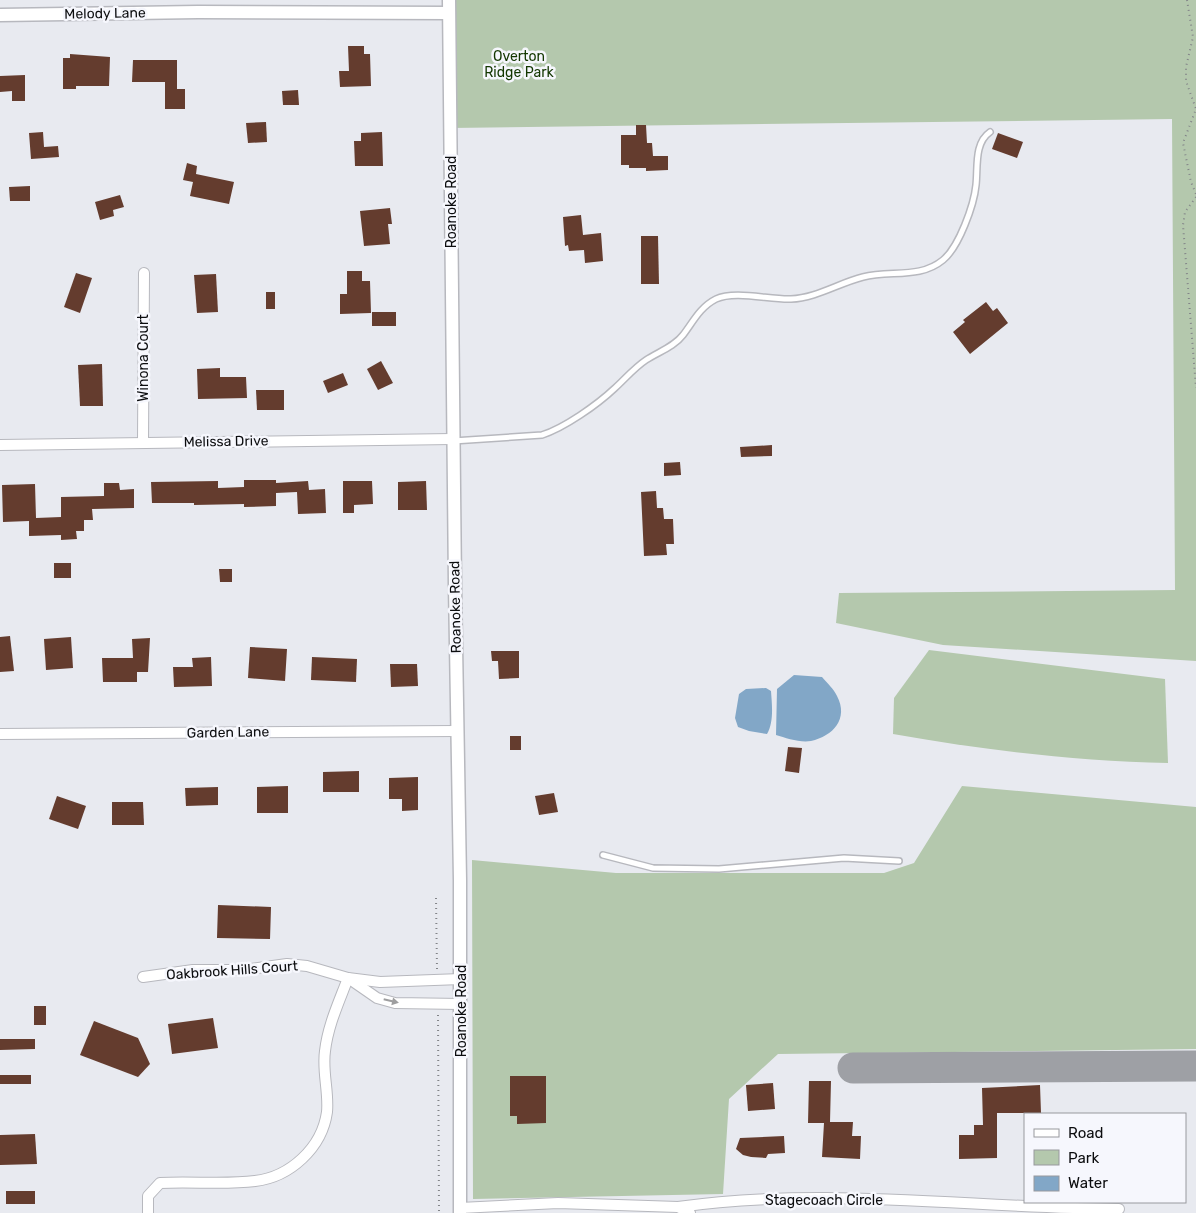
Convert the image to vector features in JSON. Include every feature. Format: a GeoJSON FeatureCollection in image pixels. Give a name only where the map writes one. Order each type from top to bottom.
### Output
{"type":"FeatureCollection","features":[{"type":"Feature","properties":{"kind":"street","name":"Melody Lane"},"geometry":{"type":"LineString","coordinates":[[0,15],[449,6]]}},
{"type":"Feature","properties":{"kind":"street","name":"Roanoke Road"},"geometry":{"type":"LineString","coordinates":[[449,6],[461,979],[460,1211]]}},
{"type":"Feature","properties":{"kind":"street","name":"Winona Court"},"geometry":{"type":"LineString","coordinates":[[143,442],[144,273]]}},
{"type":"Feature","properties":{"kind":"street","name":"Melissa Drive"},"geometry":{"type":"LineString","coordinates":[[0,445],[453,440]]}},
{"type":"Feature","properties":{"kind":"street","name":"Garden Lane"},"geometry":{"type":"LineString","coordinates":[[0,734],[457,731]]}},
{"type":"Feature","properties":{"kind":"street","name":"Oakbrook Hills Court"},"geometry":{"type":"LineString","coordinates":[[143,977],[193,970],[243,970],[287,964],[308,966],[348,978],[380,982],[461,979]]}},
{"type":"Feature","properties":{"kind":"street","name":"Oakbrook Hills Court"},"geometry":{"type":"LineString","coordinates":[[348,978],[377,998],[395,1003],[461,1004]]}},
{"type":"Feature","properties":{"kind":"street"},"geometry":{"type":"LineString","coordinates":[[148,1213],[148,1196],[160,1183],[236,1182],[270,1178],[296,1165],[310,1150],[327,1112],[325,1052],[330,1026],[348,978]]}},
{"type":"Feature","properties":{"kind":"street","name":"Stagecoach Circle"},"geometry":{"type":"LineString","coordinates":[[678,1207],[728,1200],[817,1198],[1119,1209]]}},
{"type":"Feature","properties":{"kind":"street"},"geometry":{"type":"LineString","coordinates":[[460,1211],[558,1203],[678,1207],[690,1213]]}},
{"type":"Feature","properties":{"kind":"lane"},"geometry":{"type":"LineString","coordinates":[[453,440],[542,435],[552,432],[605,397],[644,361],[678,340],[697,314],[717,298],[731,296],[801,298],[862,277],[884,273],[921,272],[934,268],[946,258],[963,230],[976,186],[983,137],[990,132]]}},
{"type":"Feature","properties":{"kind":"lane"},"geometry":{"type":"LineString","coordinates":[[604,855],[653,868],[719,869],[844,858],[899,861]]}},
{"type":"Feature","properties":{"kind":"path"},"geometry":{"type":"LineString","coordinates":[[1187,0],[1194,39],[1186,68],[1186,81],[1196,108],[1183,143],[1191,182],[1196,196],[1185,212],[1183,225],[1196,388]]}},
{"type":"Feature","properties":{"kind":"path"},"geometry":{"type":"LineString","coordinates":[[436,898],[437,971]]}},
{"type":"Feature","properties":{"kind":"path"},"geometry":{"type":"LineString","coordinates":[[439,1009],[439,1213]]}},
{"type":"Feature","properties":{"kind":"green space","name":"Overton Ridge Park"},"geometry":{"type":"Polygon","coordinates":[[[449,0],[1196,0],[1196,661],[943,645],[836,623],[839,593],[1175,590],[1172,119],[450,128],[449,0]]]}},
{"type":"Feature","properties":{"kind":"green space"},"geometry":{"type":"Polygon","coordinates":[[[929,650],[1165,679],[1168,763],[1030,754],[893,734],[894,698],[929,650]]]}},
{"type":"Feature","properties":{"kind":"green space"},"geometry":{"type":"Polygon","coordinates":[[[962,786],[1196,807],[1196,1049],[778,1054],[729,1099],[723,1194],[473,1199],[472,860],[616,873],[884,873],[914,863],[962,786]]]}},
{"type":"Feature","properties":{"kind":"water"},"geometry":{"type":"Polygon","coordinates":[[[794,675],[822,677],[837,696],[840,704],[840,719],[832,731],[819,739],[802,741],[776,735],[777,689],[794,675]]]}},
{"type":"Feature","properties":{"kind":"water"},"geometry":{"type":"Polygon","coordinates":[[[766,688],[771,691],[772,708],[772,719],[767,734],[738,727],[735,718],[739,694],[746,689],[766,688]]]}},
{"type":"Feature","properties":{"kind":"building"},"geometry":{"type":"Polygon","coordinates":[[[348,46],[364,46],[364,54],[370,54],[371,86],[340,87],[339,71],[349,71],[348,46]]]}},
{"type":"Feature","properties":{"kind":"building"},"geometry":{"type":"Polygon","coordinates":[[[70,54],[110,57],[109,86],[76,86],[76,89],[63,89],[63,58],[70,58],[70,54]]]}},
{"type":"Feature","properties":{"kind":"building"},"geometry":{"type":"Polygon","coordinates":[[[133,60],[177,60],[177,89],[185,89],[185,109],[165,109],[165,82],[132,82],[133,60]]]}},
{"type":"Feature","properties":{"kind":"building"},"geometry":{"type":"Polygon","coordinates":[[[25,75],[25,101],[12,101],[12,91],[0,92],[0,76],[25,75]]]}},
{"type":"Feature","properties":{"kind":"building"},"geometry":{"type":"Polygon","coordinates":[[[298,90],[299,105],[283,105],[282,91],[298,90]]]}},
{"type":"Feature","properties":{"kind":"building"},"geometry":{"type":"Polygon","coordinates":[[[266,122],[267,142],[248,143],[246,123],[266,122]]]}},
{"type":"Feature","properties":{"kind":"building"},"geometry":{"type":"Polygon","coordinates":[[[636,125],[646,125],[647,143],[652,143],[653,156],[668,156],[668,170],[646,171],[646,168],[629,168],[629,165],[621,165],[621,135],[636,135],[636,125]]]}},
{"type":"Feature","properties":{"kind":"building"},"geometry":{"type":"Polygon","coordinates":[[[43,132],[44,147],[58,146],[59,157],[31,159],[29,133],[43,132]]]}},
{"type":"Feature","properties":{"kind":"building"},"geometry":{"type":"Polygon","coordinates":[[[382,132],[383,166],[355,166],[354,141],[361,141],[361,133],[382,132]]]}},
{"type":"Feature","properties":{"kind":"building"},"geometry":{"type":"Polygon","coordinates":[[[998,133],[1023,142],[1017,158],[992,149],[998,133]]]}},
{"type":"Feature","properties":{"kind":"building"},"geometry":{"type":"Polygon","coordinates":[[[187,163],[197,166],[196,174],[234,182],[229,204],[190,196],[193,182],[183,180],[187,163]]]}},
{"type":"Feature","properties":{"kind":"building"},"geometry":{"type":"Polygon","coordinates":[[[30,186],[30,201],[10,201],[9,187],[30,186]]]}},
{"type":"Feature","properties":{"kind":"building"},"geometry":{"type":"Polygon","coordinates":[[[120,195],[124,207],[113,210],[114,216],[100,220],[95,202],[120,195]]]}},
{"type":"Feature","properties":{"kind":"building"},"geometry":{"type":"Polygon","coordinates":[[[390,208],[392,224],[388,224],[390,244],[364,246],[360,211],[390,208]]]}},
{"type":"Feature","properties":{"kind":"building"},"geometry":{"type":"Polygon","coordinates":[[[581,215],[583,235],[601,233],[603,261],[585,263],[584,250],[569,251],[568,245],[565,246],[563,217],[581,215]]]}},
{"type":"Feature","properties":{"kind":"building"},"geometry":{"type":"Polygon","coordinates":[[[641,236],[658,236],[659,284],[641,284],[641,236]]]}},
{"type":"Feature","properties":{"kind":"building"},"geometry":{"type":"Polygon","coordinates":[[[347,271],[362,271],[362,281],[370,281],[371,313],[340,314],[340,294],[347,294],[347,271]]]}},
{"type":"Feature","properties":{"kind":"building"},"geometry":{"type":"Polygon","coordinates":[[[76,273],[92,278],[80,313],[64,307],[76,273]]]}},
{"type":"Feature","properties":{"kind":"building"},"geometry":{"type":"Polygon","coordinates":[[[216,274],[218,312],[197,313],[194,275],[216,274]]]}},
{"type":"Feature","properties":{"kind":"building"},"geometry":{"type":"Polygon","coordinates":[[[266,292],[275,292],[275,309],[266,309],[266,292]]]}},
{"type":"Feature","properties":{"kind":"building"},"geometry":{"type":"Polygon","coordinates":[[[986,302],[993,311],[997,308],[1008,323],[970,354],[953,332],[965,322],[963,320],[986,302]]]}},
{"type":"Feature","properties":{"kind":"building"},"geometry":{"type":"Polygon","coordinates":[[[372,312],[396,312],[396,326],[372,326],[372,312]]]}},
{"type":"Feature","properties":{"kind":"building"},"geometry":{"type":"Polygon","coordinates":[[[381,361],[393,383],[378,390],[367,369],[381,361]]]}},
{"type":"Feature","properties":{"kind":"building"},"geometry":{"type":"Polygon","coordinates":[[[102,364],[103,406],[80,406],[78,365],[102,364]]]}},
{"type":"Feature","properties":{"kind":"building"},"geometry":{"type":"Polygon","coordinates":[[[220,368],[220,377],[246,377],[247,398],[198,399],[197,369],[220,368]]]}},
{"type":"Feature","properties":{"kind":"building"},"geometry":{"type":"Polygon","coordinates":[[[343,373],[348,385],[328,393],[323,381],[343,373]]]}},
{"type":"Feature","properties":{"kind":"building"},"geometry":{"type":"Polygon","coordinates":[[[256,390],[284,390],[284,410],[257,410],[256,390]]]}},
{"type":"Feature","properties":{"kind":"building"},"geometry":{"type":"Polygon","coordinates":[[[772,445],[772,456],[741,457],[740,447],[772,445]]]}},
{"type":"Feature","properties":{"kind":"building"},"geometry":{"type":"Polygon","coordinates":[[[680,462],[681,475],[664,476],[664,463],[680,462]]]}},
{"type":"Feature","properties":{"kind":"building"},"geometry":{"type":"Polygon","coordinates":[[[244,480],[276,480],[276,483],[308,481],[309,490],[325,489],[326,513],[298,514],[297,492],[276,493],[276,506],[244,507],[244,504],[194,505],[194,503],[152,503],[151,482],[218,481],[218,488],[244,487],[244,480]]]}},
{"type":"Feature","properties":{"kind":"building"},"geometry":{"type":"Polygon","coordinates":[[[343,481],[372,481],[373,504],[354,505],[354,513],[343,513],[343,481]]]}},
{"type":"Feature","properties":{"kind":"building"},"geometry":{"type":"Polygon","coordinates":[[[426,481],[427,510],[398,510],[398,482],[426,481]]]}},
{"type":"Feature","properties":{"kind":"building"},"geometry":{"type":"Polygon","coordinates":[[[104,483],[119,483],[120,490],[134,489],[134,508],[92,509],[93,520],[84,520],[84,531],[76,531],[77,539],[61,540],[61,535],[29,536],[29,521],[3,522],[2,485],[35,484],[36,518],[61,517],[61,497],[104,496],[104,483]]]}},
{"type":"Feature","properties":{"kind":"building"},"geometry":{"type":"Polygon","coordinates":[[[656,491],[657,508],[663,508],[664,519],[673,519],[674,544],[666,544],[667,555],[644,556],[641,492],[656,491]]]}},
{"type":"Feature","properties":{"kind":"building"},"geometry":{"type":"Polygon","coordinates":[[[54,563],[71,563],[71,578],[54,578],[54,563]]]}},
{"type":"Feature","properties":{"kind":"building"},"geometry":{"type":"Polygon","coordinates":[[[219,569],[232,569],[232,582],[220,582],[219,569]]]}},
{"type":"Feature","properties":{"kind":"building"},"geometry":{"type":"Polygon","coordinates":[[[10,636],[14,671],[0,672],[0,637],[10,636]]]}},
{"type":"Feature","properties":{"kind":"building"},"geometry":{"type":"Polygon","coordinates":[[[71,637],[73,668],[46,670],[44,639],[71,637]]]}},
{"type":"Feature","properties":{"kind":"building"},"geometry":{"type":"Polygon","coordinates":[[[150,638],[148,672],[137,672],[137,682],[103,682],[102,658],[133,658],[132,639],[150,638]]]}},
{"type":"Feature","properties":{"kind":"building"},"geometry":{"type":"Polygon","coordinates":[[[250,647],[287,649],[285,681],[248,678],[250,647]]]}},
{"type":"Feature","properties":{"kind":"building"},"geometry":{"type":"Polygon","coordinates":[[[491,651],[519,651],[519,678],[499,679],[498,661],[492,661],[491,651]]]}},
{"type":"Feature","properties":{"kind":"building"},"geometry":{"type":"Polygon","coordinates":[[[211,657],[212,686],[174,687],[173,667],[193,667],[192,658],[211,657]]]}},
{"type":"Feature","properties":{"kind":"building"},"geometry":{"type":"Polygon","coordinates":[[[312,657],[357,659],[356,682],[311,680],[312,657]]]}},
{"type":"Feature","properties":{"kind":"building"},"geometry":{"type":"Polygon","coordinates":[[[390,664],[417,664],[418,686],[391,687],[390,664]]]}},
{"type":"Feature","properties":{"kind":"building"},"geometry":{"type":"Polygon","coordinates":[[[510,736],[521,736],[521,750],[510,750],[510,736]]]}},
{"type":"Feature","properties":{"kind":"building"},"geometry":{"type":"Polygon","coordinates":[[[788,747],[802,748],[799,773],[785,771],[788,747]]]}},
{"type":"Feature","properties":{"kind":"building"},"geometry":{"type":"Polygon","coordinates":[[[359,771],[359,792],[323,792],[323,772],[359,771]]]}},
{"type":"Feature","properties":{"kind":"building"},"geometry":{"type":"Polygon","coordinates":[[[418,777],[418,810],[402,811],[402,799],[389,799],[389,778],[418,777]]]}},
{"type":"Feature","properties":{"kind":"building"},"geometry":{"type":"Polygon","coordinates":[[[288,786],[288,813],[257,813],[257,787],[288,786]]]}},
{"type":"Feature","properties":{"kind":"building"},"geometry":{"type":"Polygon","coordinates":[[[218,787],[218,805],[186,806],[185,788],[218,787]]]}},
{"type":"Feature","properties":{"kind":"building"},"geometry":{"type":"Polygon","coordinates":[[[554,793],[558,812],[539,815],[535,796],[554,793]]]}},
{"type":"Feature","properties":{"kind":"building"},"geometry":{"type":"Polygon","coordinates":[[[57,796],[86,806],[78,829],[49,819],[57,796]]]}},
{"type":"Feature","properties":{"kind":"building"},"geometry":{"type":"Polygon","coordinates":[[[112,802],[143,802],[144,825],[112,825],[112,802]]]}},
{"type":"Feature","properties":{"kind":"building"},"geometry":{"type":"Polygon","coordinates":[[[218,905],[271,907],[270,939],[217,938],[218,905]]]}},
{"type":"Feature","properties":{"kind":"building"},"geometry":{"type":"Polygon","coordinates":[[[34,1006],[46,1006],[46,1025],[34,1025],[34,1006]]]}},
{"type":"Feature","properties":{"kind":"building"},"geometry":{"type":"Polygon","coordinates":[[[213,1018],[218,1048],[172,1054],[168,1024],[213,1018]]]}},
{"type":"Feature","properties":{"kind":"building"},"geometry":{"type":"Polygon","coordinates":[[[94,1021],[138,1038],[150,1064],[138,1077],[80,1055],[94,1021]]]}},
{"type":"Feature","properties":{"kind":"building"},"geometry":{"type":"Polygon","coordinates":[[[0,1039],[35,1039],[35,1049],[0,1050],[0,1039]]]}},
{"type":"Feature","properties":{"kind":"building"},"geometry":{"type":"Polygon","coordinates":[[[0,1075],[31,1075],[31,1084],[0,1084],[0,1075]]]}},
{"type":"Feature","properties":{"kind":"building"},"geometry":{"type":"Polygon","coordinates":[[[510,1076],[546,1076],[546,1123],[517,1124],[517,1116],[510,1116],[510,1076]]]}},
{"type":"Feature","properties":{"kind":"building"},"geometry":{"type":"Polygon","coordinates":[[[809,1081],[831,1081],[830,1122],[853,1122],[852,1136],[861,1136],[860,1159],[822,1157],[824,1123],[808,1123],[809,1081]]]}},
{"type":"Feature","properties":{"kind":"building"},"geometry":{"type":"Polygon","coordinates":[[[773,1083],[775,1109],[748,1111],[746,1085],[773,1083]]]}},
{"type":"Feature","properties":{"kind":"building"},"geometry":{"type":"Polygon","coordinates":[[[1040,1085],[1041,1113],[997,1113],[997,1158],[959,1159],[959,1135],[974,1135],[974,1125],[983,1125],[982,1088],[1040,1085]]]}},
{"type":"Feature","properties":{"kind":"building"},"geometry":{"type":"Polygon","coordinates":[[[35,1134],[37,1164],[0,1165],[0,1135],[35,1134]]]}},
{"type":"Feature","properties":{"kind":"building"},"geometry":{"type":"Polygon","coordinates":[[[784,1136],[785,1153],[768,1154],[766,1158],[751,1157],[743,1155],[736,1149],[740,1138],[784,1136]]]}},
{"type":"Feature","properties":{"kind":"building"},"geometry":{"type":"Polygon","coordinates":[[[6,1191],[35,1191],[35,1204],[6,1204],[6,1191]]]}},
{"type":"Feature","properties":{"kind":"taxiway"},"geometry":{"type":"LineString","coordinates":[[853,1068],[1196,1066]]}}]}
